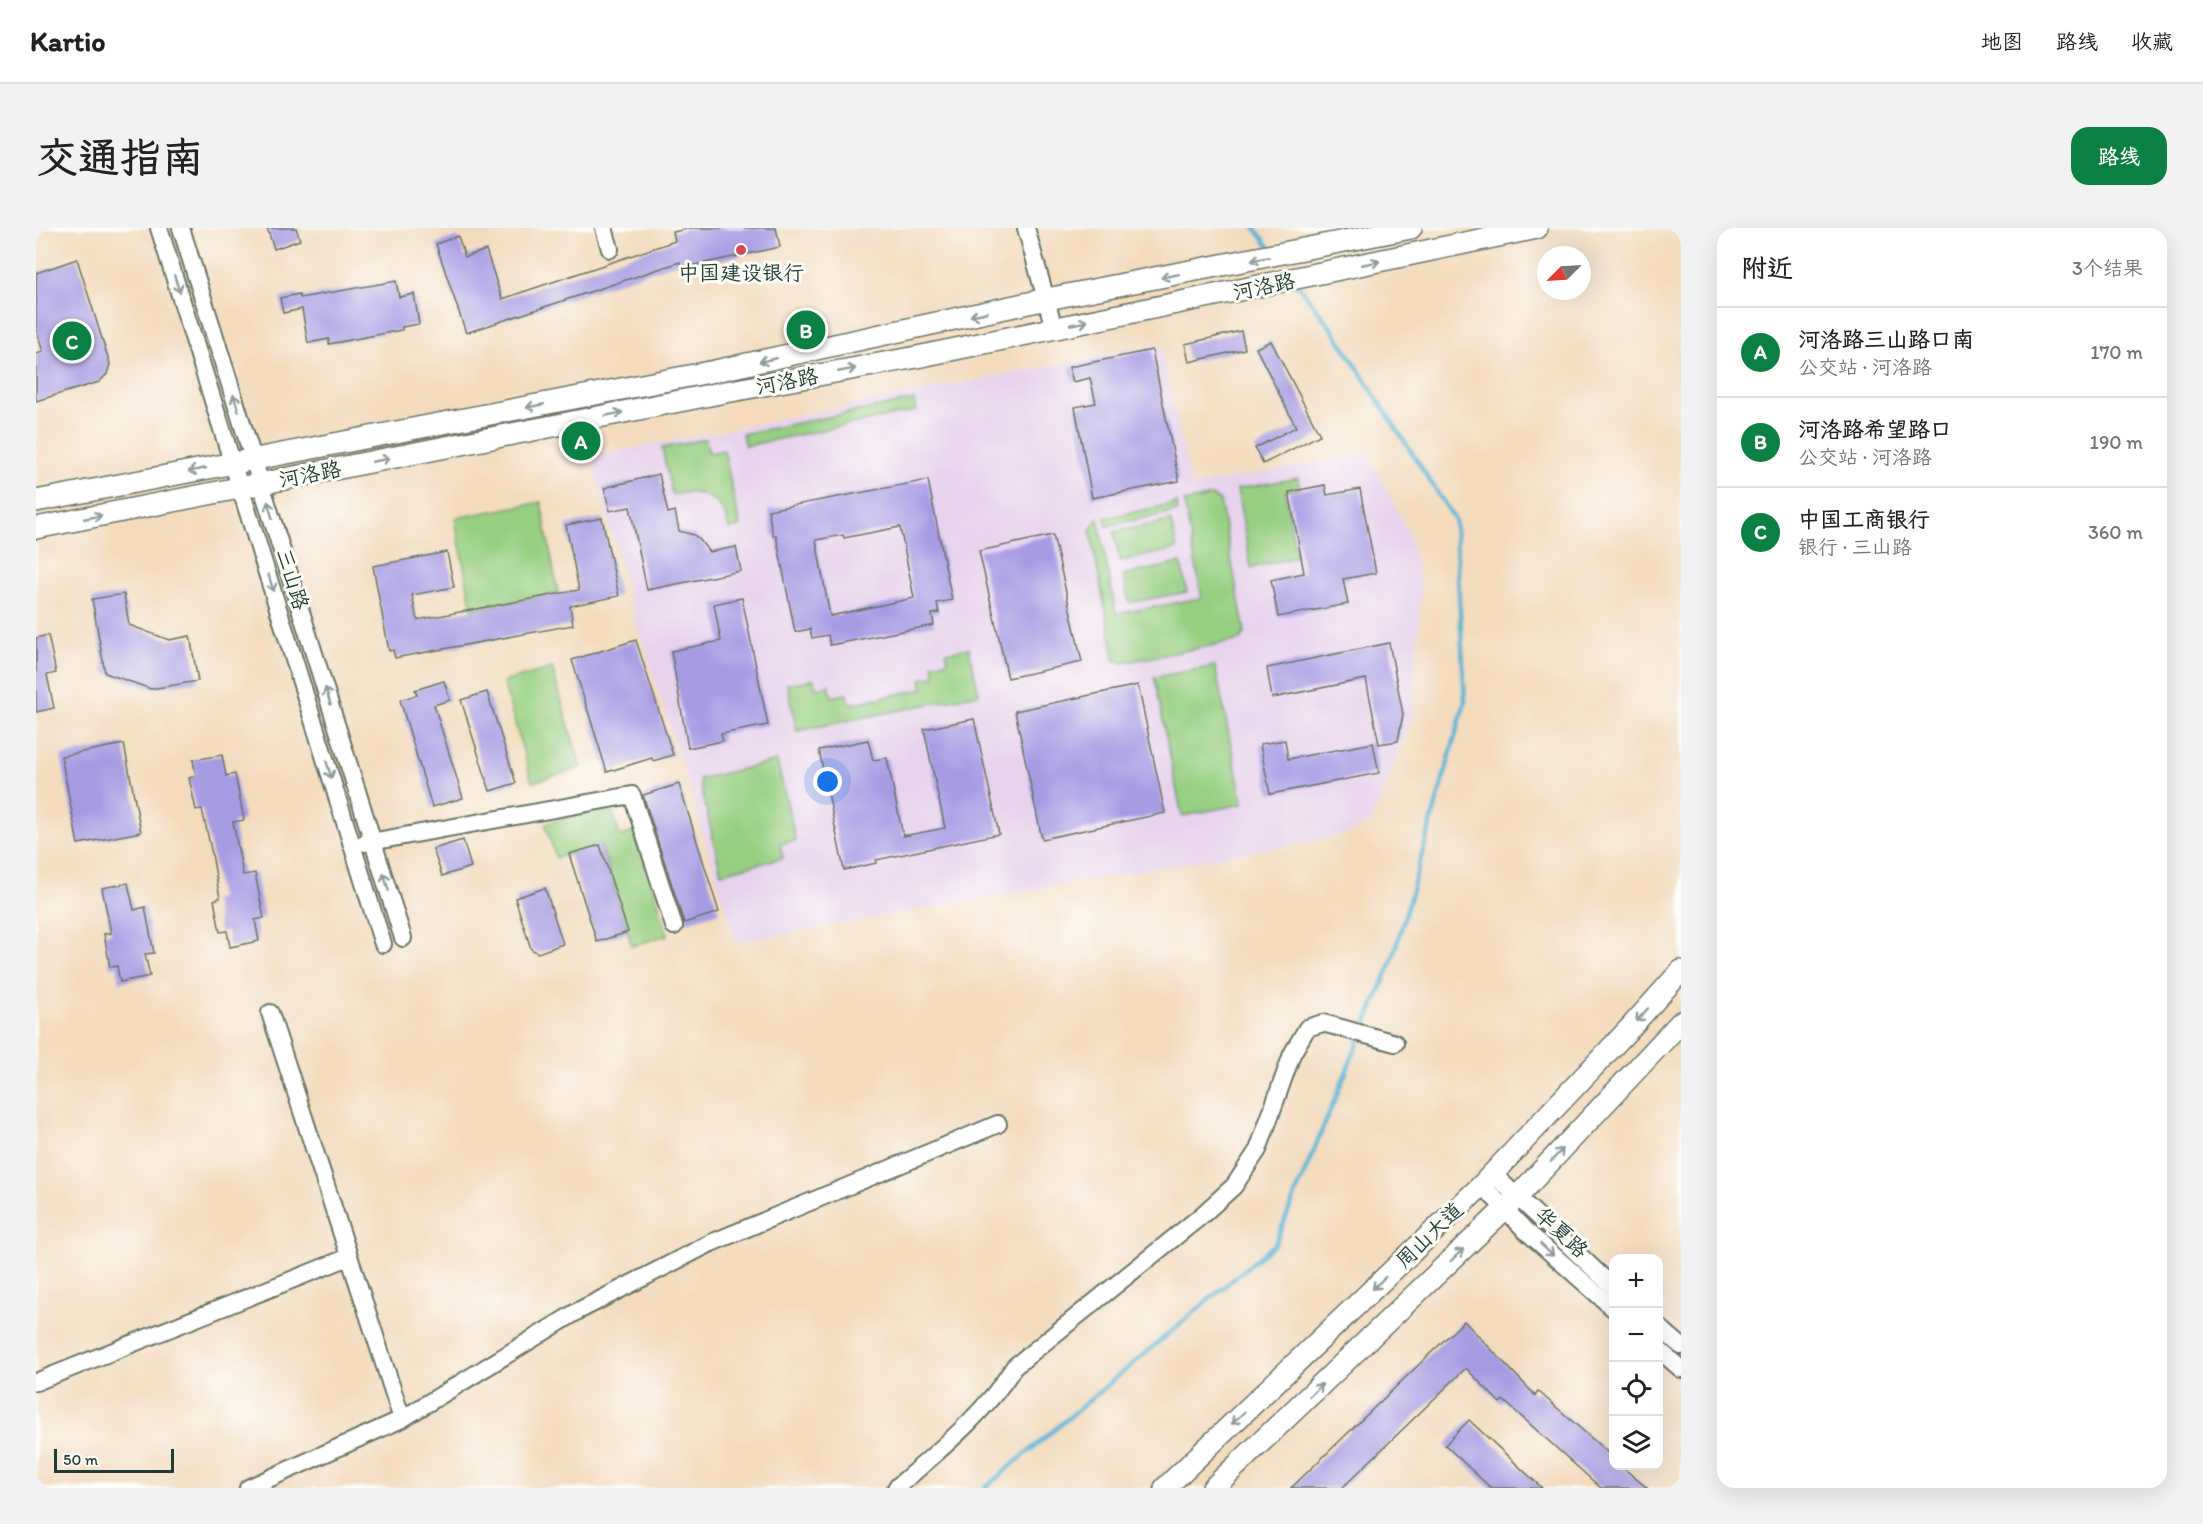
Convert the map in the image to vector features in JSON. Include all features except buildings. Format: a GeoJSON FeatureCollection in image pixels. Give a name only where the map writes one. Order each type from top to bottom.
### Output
{"type":"FeatureCollection","features":[{"type":"Feature","properties":{"kind":"main road","name":"河洛路"},"geometry":{"type":"LineString","coordinates":[[36,501],[715,371],[1047,299],[1411,228]]}},
{"type":"Feature","properties":{"kind":"main road","name":"河洛路"},"geometry":{"type":"LineString","coordinates":[[36,528],[1054,328],[1537,228]]}},
{"type":"Feature","properties":{"kind":"main road","name":"周山大道"},"geometry":{"type":"LineString","coordinates":[[1164,1488],[1487,1179],[1681,971]]}},
{"type":"Feature","properties":{"kind":"main road","name":"周山大道"},"geometry":{"type":"LineString","coordinates":[[1213,1488],[1511,1203],[1681,1022]]}},
{"type":"Feature","properties":{"kind":"street","name":"三山路"},"geometry":{"type":"LineString","coordinates":[[159,228],[233,463],[252,486],[374,842],[403,938]]}},
{"type":"Feature","properties":{"kind":"street","name":"三山路"},"geometry":{"type":"LineString","coordinates":[[181,228],[254,458],[252,486],[352,845],[383,944]]}},
{"type":"Feature","properties":{"kind":"street"},"geometry":{"type":"LineString","coordinates":[[604,228],[610,249]]}},
{"type":"Feature","properties":{"kind":"street"},"geometry":{"type":"LineString","coordinates":[[1026,228],[1054,328]]}},
{"type":"Feature","properties":{"kind":"street"},"geometry":{"type":"LineString","coordinates":[[352,845],[632,795],[674,926]]}},
{"type":"Feature","properties":{"kind":"street"},"geometry":{"type":"LineString","coordinates":[[270,1013],[402,1419]]}},
{"type":"Feature","properties":{"kind":"street"},"geometry":{"type":"LineString","coordinates":[[897,1488],[975,1418],[999,1392],[1014,1367],[1201,1216],[1234,1186],[1258,1150],[1292,1054],[1307,1028],[1323,1023],[1395,1043]]}},
{"type":"Feature","properties":{"kind":"street"},"geometry":{"type":"LineString","coordinates":[[248,1488],[402,1419],[578,1311],[711,1243],[998,1124]]}},
{"type":"Feature","properties":{"kind":"street","name":"华夏路"},"geometry":{"type":"LineString","coordinates":[[1487,1179],[1511,1203],[1609,1283]]}},
{"type":"Feature","properties":{"kind":"street","name":"华夏路"},"geometry":{"type":"LineString","coordinates":[[1511,1203],[1527,1231],[1613,1308]]}},
{"type":"Feature","properties":{"kind":"street"},"geometry":{"type":"LineString","coordinates":[[36,1382],[349,1257]]}},
{"type":"Feature","properties":{"kind":"street"},"geometry":{"type":"LineString","coordinates":[[1663,1330],[1681,1346]]}},
{"type":"Feature","properties":{"kind":"street"},"geometry":{"type":"LineString","coordinates":[[1663,1353],[1681,1370]]}},
{"type":"Feature","properties":{"kind":"shaded area"},"geometry":{"type":"Polygon","coordinates":[[[1160,344],[1191,486],[1368,453],[1408,532],[1421,586],[1412,719],[1371,822],[1344,835],[736,942],[638,628],[591,457],[1160,344]]]}},
{"type":"Feature","properties":{"kind":"green space"},"geometry":{"type":"Polygon","coordinates":[[[914,400],[916,411],[745,446],[742,434],[914,400]]]}},
{"type":"Feature","properties":{"kind":"green space"},"geometry":{"type":"Polygon","coordinates":[[[706,439],[709,453],[724,450],[740,527],[729,529],[722,510],[710,498],[692,493],[672,495],[662,448],[706,439]]]}},
{"type":"Feature","properties":{"kind":"green space"},"geometry":{"type":"Polygon","coordinates":[[[1298,478],[1300,488],[1285,491],[1296,557],[1251,568],[1237,489],[1298,478]]]}},
{"type":"Feature","properties":{"kind":"green space"},"geometry":{"type":"Polygon","coordinates":[[[1212,496],[1220,501],[1245,632],[1240,640],[1122,663],[1115,660],[1090,530],[1098,518],[1116,614],[1202,598],[1184,502],[1212,496]]]}},
{"type":"Feature","properties":{"kind":"green space"},"geometry":{"type":"Polygon","coordinates":[[[541,502],[558,593],[472,609],[455,518],[541,502]]]}},
{"type":"Feature","properties":{"kind":"green space"},"geometry":{"type":"Polygon","coordinates":[[[1177,503],[1178,511],[1107,526],[1105,518],[1177,503]]]}},
{"type":"Feature","properties":{"kind":"green space"},"geometry":{"type":"Polygon","coordinates":[[[1171,521],[1177,549],[1120,561],[1114,532],[1171,521]]]}},
{"type":"Feature","properties":{"kind":"green space"},"geometry":{"type":"Polygon","coordinates":[[[1181,563],[1187,592],[1129,603],[1123,575],[1181,563]]]}},
{"type":"Feature","properties":{"kind":"green space"},"geometry":{"type":"Polygon","coordinates":[[[969,648],[979,694],[797,731],[787,684],[814,679],[816,688],[829,685],[832,697],[847,694],[849,704],[923,689],[921,679],[935,676],[933,664],[948,661],[946,652],[969,648]]]}},
{"type":"Feature","properties":{"kind":"green space"},"geometry":{"type":"Polygon","coordinates":[[[1215,666],[1243,804],[1182,816],[1154,677],[1215,666]]]}},
{"type":"Feature","properties":{"kind":"green space"},"geometry":{"type":"Polygon","coordinates":[[[552,668],[581,768],[532,782],[503,682],[552,668]]]}},
{"type":"Feature","properties":{"kind":"green space"},"geometry":{"type":"Polygon","coordinates":[[[777,761],[796,841],[780,844],[783,858],[721,873],[699,779],[777,761]]]}},
{"type":"Feature","properties":{"kind":"green space"},"geometry":{"type":"Polygon","coordinates":[[[610,804],[620,836],[636,831],[668,935],[632,946],[601,845],[556,858],[545,824],[610,804]]]}},
{"type":"Feature","properties":{"kind":"waterway"},"geometry":{"type":"LineString","coordinates":[[1255,228],[1272,250]]}},
{"type":"Feature","properties":{"kind":"waterway"},"geometry":{"type":"LineString","coordinates":[[985,1488],[1275,1244],[1392,961],[1465,702],[1455,520],[1335,333],[1298,285]]}},
{"type":"Feature","properties":{"kind":"place","name":"中国建设银行"},"geometry":{"type":"Point","coordinates":[741,250]}},
{"type":"Feature","properties":{"kind":"place","name":"河洛路希望路口"},"geometry":{"type":"Point","coordinates":[806,330]}},
{"type":"Feature","properties":{"kind":"place","name":"中国工商银行"},"geometry":{"type":"Point","coordinates":[72,341]}},
{"type":"Feature","properties":{"kind":"place","name":"河洛路三山路口南"},"geometry":{"type":"Point","coordinates":[581,441]}}]}
